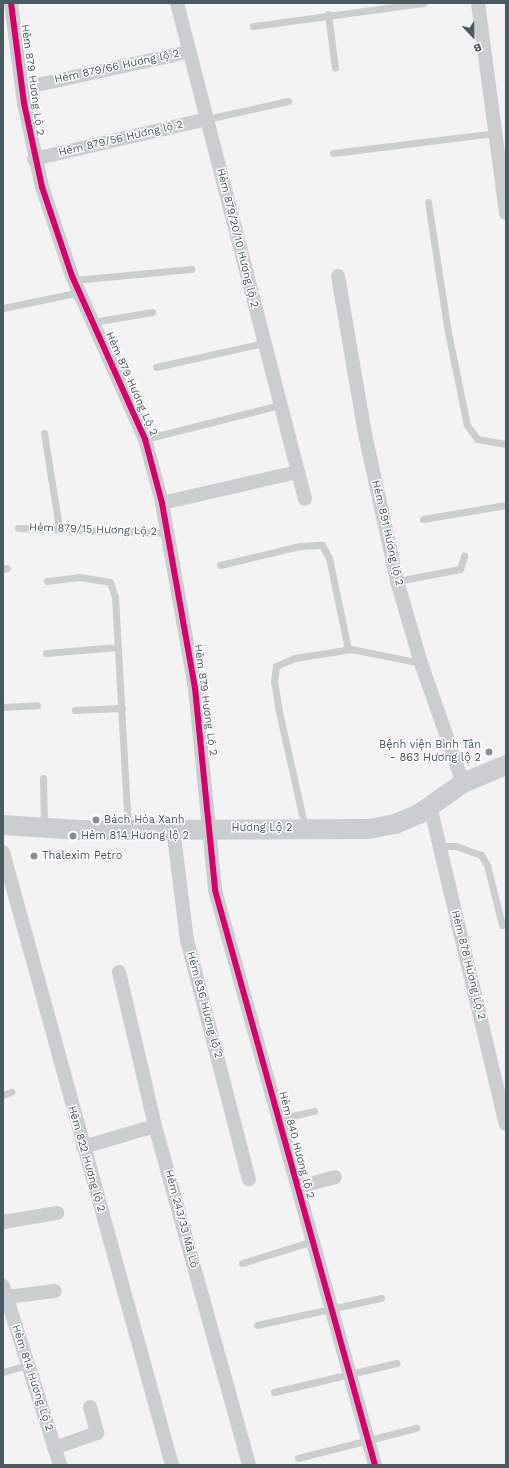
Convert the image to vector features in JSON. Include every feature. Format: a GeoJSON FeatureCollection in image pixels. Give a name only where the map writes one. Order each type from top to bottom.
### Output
{"type":"FeatureCollection","features":[{"type":"Feature","properties":{"kind":"main road","name":"Hương Lộ 2"},"geometry":{"type":"LineString","coordinates":[[3,825],[44,829],[128,830],[173,828],[369,829],[396,824],[430,806],[463,783],[506,765]]}},
{"type":"Feature","properties":{"kind":"street","name":"Hẻm 879 Hương Lộ 2"},"geometry":{"type":"LineString","coordinates":[[11,3],[34,159],[77,286],[145,439],[162,503],[195,688],[208,828]]}},
{"type":"Feature","properties":{"kind":"street","name":"Hẻm 879/20/10 Hương lộ 2"},"geometry":{"type":"LineString","coordinates":[[177,3],[188,52],[207,119],[263,343],[305,500]]}},
{"type":"Feature","properties":{"kind":"street"},"geometry":{"type":"LineString","coordinates":[[478,3],[506,213]]}},
{"type":"Feature","properties":{"kind":"street","name":"Hẻm 879/66 Hương lộ 2"},"geometry":{"type":"LineString","coordinates":[[23,88],[188,52]]}},
{"type":"Feature","properties":{"kind":"street","name":"Hẻm 879/56 Hương lộ 2"},"geometry":{"type":"LineString","coordinates":[[34,159],[207,119]]}},
{"type":"Feature","properties":{"kind":"street","name":"Hẻm 891 Hương lộ 2"},"geometry":{"type":"LineString","coordinates":[[338,276],[365,434],[397,580],[421,663],[463,783]]}},
{"type":"Feature","properties":{"kind":"street"},"geometry":{"type":"LineString","coordinates":[[162,503],[297,472]]}},
{"type":"Feature","properties":{"kind":"street","name":"Hẻm 878 Hương Lộ 2"},"geometry":{"type":"LineString","coordinates":[[430,806],[506,1124]]}},
{"type":"Feature","properties":{"kind":"street","name":"Hẻm 836 Hương lộ 2"},"geometry":{"type":"LineString","coordinates":[[173,828],[187,940],[249,1179]]}},
{"type":"Feature","properties":{"kind":"street","name":"Hẻm 840 Hương lộ 2"},"geometry":{"type":"LineString","coordinates":[[208,828],[215,890],[375,1465]]}},
{"type":"Feature","properties":{"kind":"street","name":"Hẻm 822 Hương lộ 2"},"geometry":{"type":"LineString","coordinates":[[3,852],[83,1147],[172,1465]]}},
{"type":"Feature","properties":{"kind":"street","name":"Hẻm 243/33 Mã Lò"},"geometry":{"type":"LineString","coordinates":[[119,972],[155,1126],[249,1465]]}},
{"type":"Feature","properties":{"kind":"street"},"geometry":{"type":"LineString","coordinates":[[83,1147],[155,1126]]}},
{"type":"Feature","properties":{"kind":"street"},"geometry":{"type":"LineString","coordinates":[[298,1187],[335,1177]]}},
{"type":"Feature","properties":{"kind":"street"},"geometry":{"type":"LineString","coordinates":[[3,1222],[57,1213]]}},
{"type":"Feature","properties":{"kind":"street"},"geometry":{"type":"LineString","coordinates":[[5,1292],[55,1291]]}},
{"type":"Feature","properties":{"kind":"street","name":"Hẻm 814 Hương Lộ 2"},"geometry":{"type":"LineString","coordinates":[[5,1292],[60,1465]]}},
{"type":"Feature","properties":{"kind":"street"},"geometry":{"type":"LineString","coordinates":[[54,1448],[97,1433],[90,1407]]}},
{"type":"Feature","properties":{"kind":"lane"},"geometry":{"type":"LineString","coordinates":[[253,26],[328,14],[423,3]]}},
{"type":"Feature","properties":{"kind":"lane"},"geometry":{"type":"LineString","coordinates":[[328,14],[335,68]]}},
{"type":"Feature","properties":{"kind":"lane"},"geometry":{"type":"LineString","coordinates":[[207,119],[288,101]]}},
{"type":"Feature","properties":{"kind":"lane"},"geometry":{"type":"LineString","coordinates":[[333,153],[495,133]]}},
{"type":"Feature","properties":{"kind":"lane"},"geometry":{"type":"LineString","coordinates":[[428,202],[448,332],[467,425],[477,439],[506,444]]}},
{"type":"Feature","properties":{"kind":"lane"},"geometry":{"type":"LineString","coordinates":[[3,308],[77,286],[191,269]]}},
{"type":"Feature","properties":{"kind":"lane"},"geometry":{"type":"LineString","coordinates":[[93,322],[152,312]]}},
{"type":"Feature","properties":{"kind":"lane"},"geometry":{"type":"LineString","coordinates":[[156,367],[263,343]]}},
{"type":"Feature","properties":{"kind":"lane"},"geometry":{"type":"LineString","coordinates":[[145,439],[279,405]]}},
{"type":"Feature","properties":{"kind":"lane"},"geometry":{"type":"LineString","coordinates":[[44,433],[60,528]]}},
{"type":"Feature","properties":{"kind":"lane"},"geometry":{"type":"LineString","coordinates":[[423,519],[506,505]]}},
{"type":"Feature","properties":{"kind":"lane","name":"Hẻm 879/15 Hương Lộ 2"},"geometry":{"type":"LineString","coordinates":[[18,528],[60,528],[168,533]]}},
{"type":"Feature","properties":{"kind":"lane"},"geometry":{"type":"LineString","coordinates":[[220,565],[300,546],[322,545],[329,558],[348,649]]}},
{"type":"Feature","properties":{"kind":"lane"},"geometry":{"type":"LineString","coordinates":[[397,580],[460,569],[464,556]]}},
{"type":"Feature","properties":{"kind":"lane"},"geometry":{"type":"LineString","coordinates":[[47,581],[80,577],[110,582],[115,597],[128,830]]}},
{"type":"Feature","properties":{"kind":"lane"},"geometry":{"type":"LineString","coordinates":[[46,653],[118,648]]}},
{"type":"Feature","properties":{"kind":"lane"},"geometry":{"type":"LineString","coordinates":[[305,828],[279,712],[274,682],[276,666],[295,658],[348,649],[421,663]]}},
{"type":"Feature","properties":{"kind":"lane"},"geometry":{"type":"LineString","coordinates":[[3,707],[37,705]]}},
{"type":"Feature","properties":{"kind":"lane"},"geometry":{"type":"LineString","coordinates":[[75,710],[122,708]]}},
{"type":"Feature","properties":{"kind":"lane"},"geometry":{"type":"LineString","coordinates":[[43,778],[44,829]]}},
{"type":"Feature","properties":{"kind":"lane"},"geometry":{"type":"LineString","coordinates":[[439,846],[456,846],[481,855],[487,865],[502,925]]}},
{"type":"Feature","properties":{"kind":"lane"},"geometry":{"type":"LineString","coordinates":[[3,1095],[11,1092]]}},
{"type":"Feature","properties":{"kind":"lane"},"geometry":{"type":"LineString","coordinates":[[279,1119],[314,1111]]}},
{"type":"Feature","properties":{"kind":"lane"},"geometry":{"type":"LineString","coordinates":[[242,1263],[313,1241]]}},
{"type":"Feature","properties":{"kind":"lane"},"geometry":{"type":"LineString","coordinates":[[257,1325],[381,1298]]}},
{"type":"Feature","properties":{"kind":"lane"},"geometry":{"type":"LineString","coordinates":[[274,1392],[350,1375],[397,1362]]}},
{"type":"Feature","properties":{"kind":"lane"},"geometry":{"type":"LineString","coordinates":[[3,1372],[27,1365]]}},
{"type":"Feature","properties":{"kind":"lane"},"geometry":{"type":"LineString","coordinates":[[298,1458],[416,1428]]}},
{"type":"Feature","properties":{"kind":"cycle path"},"geometry":{"type":"LineString","coordinates":[[11,3],[24,103],[42,187],[72,276],[145,439],[162,503],[195,688],[215,890],[375,1465]]}},
{"type":"Feature","properties":{"kind":"place","name":"Bệnh viện Bình Tân - 863 Hương lộ 2"},"geometry":{"type":"Point","coordinates":[489,752]}},
{"type":"Feature","properties":{"kind":"place","name":"Bách Hóa Xanh"},"geometry":{"type":"Point","coordinates":[96,820]}},
{"type":"Feature","properties":{"kind":"place","name":"Hẻm 814 Hương lộ 2"},"geometry":{"type":"Point","coordinates":[73,836]}},
{"type":"Feature","properties":{"kind":"place","name":"Thalexim Petro"},"geometry":{"type":"Point","coordinates":[34,856]}}]}
